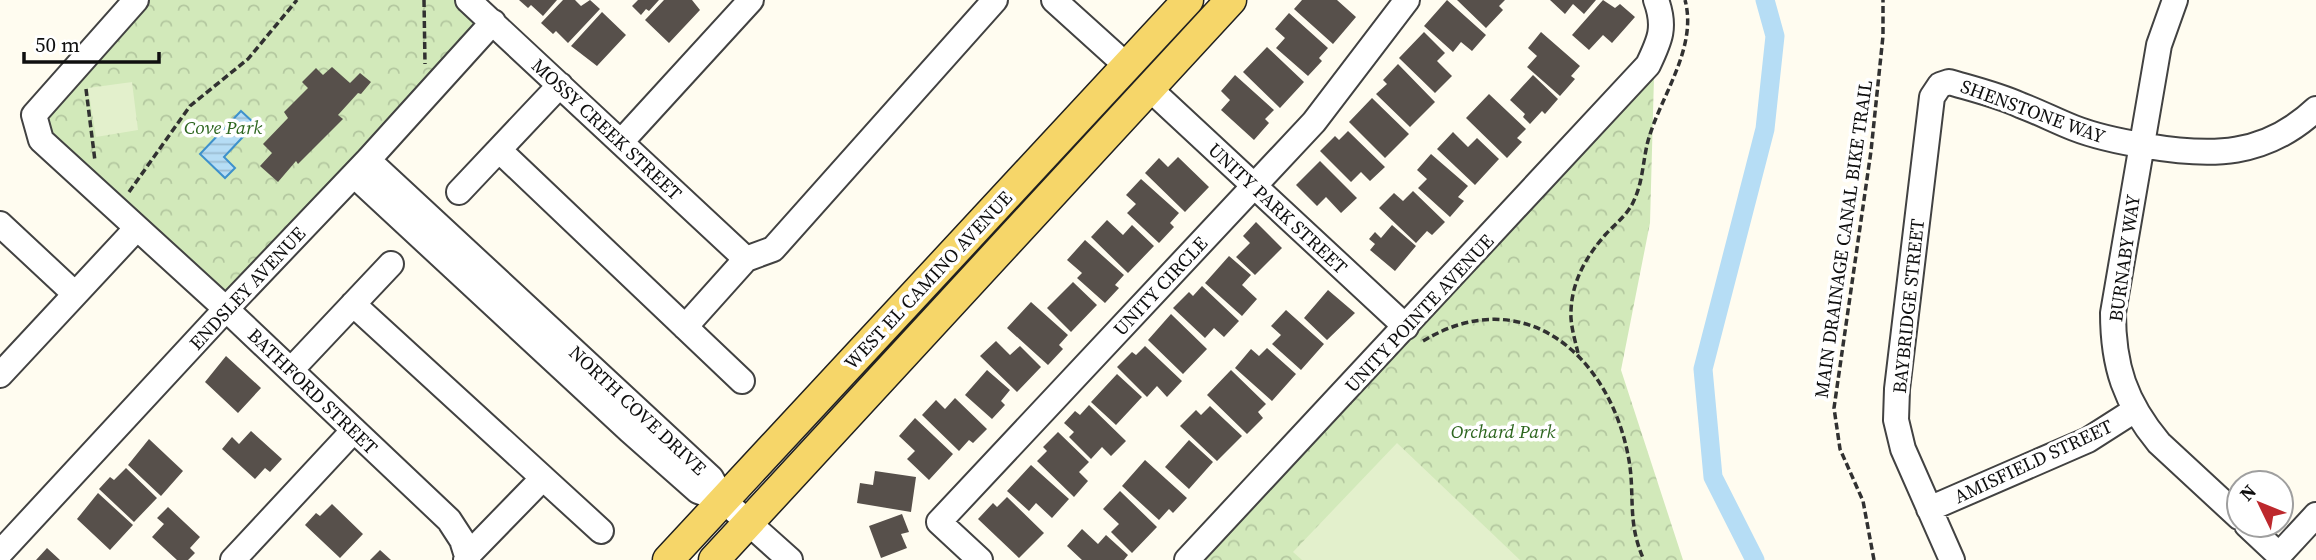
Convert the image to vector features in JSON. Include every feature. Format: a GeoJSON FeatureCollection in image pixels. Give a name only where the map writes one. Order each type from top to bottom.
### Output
{"type":"FeatureCollection","features":[{"type":"Feature","properties":{"kind":"main road","name":"WEST EL CAMINO AVENUE"},"geometry":{"type":"LineString","coordinates":[[668,560],[1188,0]]}},
{"type":"Feature","properties":{"kind":"main road","name":"WEST EL CAMINO AVENUE"},"geometry":{"type":"LineString","coordinates":[[714,560],[1231,0]]}},
{"type":"Feature","properties":{"kind":"street"},"geometry":{"type":"LineString","coordinates":[[83,59],[135,0]]}},
{"type":"Feature","properties":{"kind":"street","name":"MOSSY CREEK STREET"},"geometry":{"type":"LineString","coordinates":[[468,0],[746,259]]}},
{"type":"Feature","properties":{"kind":"street"},"geometry":{"type":"LineString","coordinates":[[685,327],[746,259],[773,249],[995,0]]}},
{"type":"Feature","properties":{"kind":"street"},"geometry":{"type":"LineString","coordinates":[[1054,0],[1127,66]]}},
{"type":"Feature","properties":{"kind":"street","name":"UNITY CIRCLE"},"geometry":{"type":"LineString","coordinates":[[980,560],[939,522],[1314,122],[1407,0]]}},
{"type":"Feature","properties":{"kind":"street","name":"UNITY POINTE AVENUE"},"geometry":{"type":"LineString","coordinates":[[1187,560],[1648,65],[1661,39],[1661,15],[1656,0]]}},
{"type":"Feature","properties":{"kind":"street","name":"BURNABY WAY"},"geometry":{"type":"LineString","coordinates":[[2175,0],[2159,45],[2113,313],[2113,342],[2119,371],[2135,410],[2159,443],[2225,504]]}},
{"type":"Feature","properties":{"kind":"street"},"geometry":{"type":"LineString","coordinates":[[621,142],[746,2]]}},
{"type":"Feature","properties":{"kind":"street","name":"ENDSLEY AVENUE"},"geometry":{"type":"LineString","coordinates":[[0,553],[361,168],[493,22]]}},
{"type":"Feature","properties":{"kind":"street","name":"BATHFORD STREET"},"geometry":{"type":"LineString","coordinates":[[83,59],[34,115],[41,140],[226,309],[449,520],[462,540],[466,558]]}},
{"type":"Feature","properties":{"kind":"street","name":"SHENSTONE WAY"},"geometry":{"type":"LineString","coordinates":[[1931,97],[1940,85],[1949,82],[2019,104],[2075,129],[2103,138],[2141,145]]}},
{"type":"Feature","properties":{"kind":"street"},"geometry":{"type":"LineString","coordinates":[[458,191],[560,85]]}},
{"type":"Feature","properties":{"kind":"street","name":"UNITY PARK STREET"},"geometry":{"type":"LineString","coordinates":[[1150,89],[1254,186],[1400,334]]}},
{"type":"Feature","properties":{"kind":"street","name":"BAYBRIDGE STREET"},"geometry":{"type":"LineString","coordinates":[[1931,97],[1897,389],[1896,420],[1903,449],[1952,560]]}},
{"type":"Feature","properties":{"kind":"street"},"geometry":{"type":"LineString","coordinates":[[2141,145],[2193,153],[2229,152],[2284,133],[2316,109]]}},
{"type":"Feature","properties":{"kind":"street"},"geometry":{"type":"LineString","coordinates":[[499,150],[742,381]]}},
{"type":"Feature","properties":{"kind":"street","name":"NORTH COVE DRIVE"},"geometry":{"type":"LineString","coordinates":[[361,168],[679,474],[698,491],[723,500],[790,560]]}},
{"type":"Feature","properties":{"kind":"street"},"geometry":{"type":"LineString","coordinates":[[0,224],[75,294]]}},
{"type":"Feature","properties":{"kind":"street"},"geometry":{"type":"LineString","coordinates":[[3,365],[137,228]]}},
{"type":"Feature","properties":{"kind":"street"},"geometry":{"type":"LineString","coordinates":[[291,370],[391,264]]}},
{"type":"Feature","properties":{"kind":"street"},"geometry":{"type":"LineString","coordinates":[[353,304],[601,531]]}},
{"type":"Feature","properties":{"kind":"street","name":"AMISFIELD STREET"},"geometry":{"type":"LineString","coordinates":[[1929,509],[2088,440],[2135,410]]}},
{"type":"Feature","properties":{"kind":"street"},"geometry":{"type":"LineString","coordinates":[[233,560],[354,430]]}},
{"type":"Feature","properties":{"kind":"street"},"geometry":{"type":"LineString","coordinates":[[466,558],[543,478]]}},
{"type":"Feature","properties":{"kind":"street"},"geometry":{"type":"LineString","coordinates":[[2295,537],[2316,514]]}},
{"type":"Feature","properties":{"kind":"street"},"geometry":{"type":"LineString","coordinates":[[2262,539],[2279,555],[2293,539]]}},
{"type":"Feature","properties":{"kind":"path"},"geometry":{"type":"LineString","coordinates":[[108,201],[190,106],[248,60],[297,0]]}},
{"type":"Feature","properties":{"kind":"path"},"geometry":{"type":"LineString","coordinates":[[424,0],[426,93]]}},
{"type":"Feature","properties":{"kind":"path"},"geometry":{"type":"LineString","coordinates":[[1578,353],[1570,312],[1576,283],[1585,260],[1630,209],[1636,198],[1651,130],[1682,54],[1689,14],[1685,0]]}},
{"type":"Feature","properties":{"kind":"path","name":"MAIN DRAINAGE CANAL BIKE TRAIL"},"geometry":{"type":"LineString","coordinates":[[1874,560],[1863,501],[1840,449],[1834,408],[1871,151],[1883,36],[1882,0]]}},
{"type":"Feature","properties":{"kind":"path"},"geometry":{"type":"LineString","coordinates":[[83,59],[108,201]]}},
{"type":"Feature","properties":{"kind":"path"},"geometry":{"type":"LineString","coordinates":[[1400,334],[1405,351],[1453,326],[1480,319],[1519,322],[1543,330],[1578,353],[1595,375],[1616,414],[1629,456],[1632,524],[1636,544],[1644,560]]}},
{"type":"Feature","properties":{"kind":"green space","name":"Cove Park"},"geometry":{"type":"Polygon","coordinates":[[[140,0],[468,0],[493,22],[226,309],[34,115],[140,0]]]}},
{"type":"Feature","properties":{"kind":"green space","name":"Orchard Park"},"geometry":{"type":"Polygon","coordinates":[[[1654,77],[1650,223],[1621,370],[1683,560],[1204,560],[1654,77]]]}},
{"type":"Feature","properties":{"kind":"green space"},"geometry":{"type":"Polygon","coordinates":[[[132,82],[138,130],[96,137],[88,88],[132,82]]]}},
{"type":"Feature","properties":{"kind":"green space"},"geometry":{"type":"Polygon","coordinates":[[[1397,443],[1520,560],[1302,560],[1293,552],[1397,443]]]}},
{"type":"Feature","properties":{"kind":"water"},"geometry":{"type":"Polygon","coordinates":[[[241,111],[255,124],[224,157],[235,168],[225,178],[200,154],[241,111]]]}},
{"type":"Feature","properties":{"kind":"building"},"geometry":{"type":"Polygon","coordinates":[[[519,0],[557,0],[543,16],[531,5],[528,8],[519,0]]]}},
{"type":"Feature","properties":{"kind":"building"},"geometry":{"type":"Polygon","coordinates":[[[563,0],[575,0],[581,6],[590,0],[600,9],[568,43],[556,31],[553,34],[541,23],[563,0]]]}},
{"type":"Feature","properties":{"kind":"building"},"geometry":{"type":"Polygon","coordinates":[[[638,0],[659,0],[641,15],[632,6],[638,0]]]}},
{"type":"Feature","properties":{"kind":"building"},"geometry":{"type":"Polygon","coordinates":[[[664,0],[692,0],[700,10],[669,43],[645,20],[664,0]]]}},
{"type":"Feature","properties":{"kind":"building"},"geometry":{"type":"Polygon","coordinates":[[[1302,0],[1337,0],[1356,17],[1333,44],[1294,9],[1302,0]]]}},
{"type":"Feature","properties":{"kind":"building"},"geometry":{"type":"Polygon","coordinates":[[[1447,0],[1486,35],[1472,51],[1461,42],[1453,52],[1424,26],[1447,0]]]}},
{"type":"Feature","properties":{"kind":"building"},"geometry":{"type":"Polygon","coordinates":[[[1457,0],[1505,0],[1499,6],[1503,10],[1486,28],[1457,0]]]}},
{"type":"Feature","properties":{"kind":"building"},"geometry":{"type":"Polygon","coordinates":[[[1550,0],[1596,0],[1584,14],[1573,4],[1565,14],[1550,0]]]}},
{"type":"Feature","properties":{"kind":"building"},"geometry":{"type":"Polygon","coordinates":[[[1603,0],[1615,8],[1620,4],[1635,17],[1612,43],[1603,35],[1589,50],[1572,35],[1603,0]]]}},
{"type":"Feature","properties":{"kind":"building"},"geometry":{"type":"Polygon","coordinates":[[[602,12],[626,35],[597,66],[571,46],[602,12]]]}},
{"type":"Feature","properties":{"kind":"building"},"geometry":{"type":"Polygon","coordinates":[[[1289,13],[1328,48],[1319,58],[1322,61],[1308,76],[1276,48],[1285,38],[1275,29],[1289,13]]]}},
{"type":"Feature","properties":{"kind":"building"},"geometry":{"type":"Polygon","coordinates":[[[1424,32],[1445,53],[1437,61],[1452,76],[1435,93],[1399,58],[1424,32]]]}},
{"type":"Feature","properties":{"kind":"building"},"geometry":{"type":"Polygon","coordinates":[[[1541,32],[1580,66],[1571,76],[1575,79],[1560,96],[1527,67],[1537,56],[1528,48],[1541,32]]]}},
{"type":"Feature","properties":{"kind":"building"},"geometry":{"type":"Polygon","coordinates":[[[1267,47],[1304,82],[1280,108],[1243,72],[1267,47]]]}},
{"type":"Feature","properties":{"kind":"building"},"geometry":{"type":"Polygon","coordinates":[[[1398,64],[1435,102],[1410,127],[1376,94],[1387,84],[1383,80],[1398,64]]]}},
{"type":"Feature","properties":{"kind":"building"},"geometry":{"type":"Polygon","coordinates":[[[332,67],[350,83],[360,73],[371,82],[338,115],[343,119],[298,164],[296,161],[278,182],[260,166],[272,153],[263,144],[288,118],[284,112],[308,88],[302,82],[316,68],[323,75],[332,67]]]}},
{"type":"Feature","properties":{"kind":"building"},"geometry":{"type":"Polygon","coordinates":[[[1235,75],[1274,110],[1265,119],[1269,123],[1254,140],[1221,110],[1230,100],[1221,91],[1235,75]]]}},
{"type":"Feature","properties":{"kind":"building"},"geometry":{"type":"Polygon","coordinates":[[[1533,75],[1558,99],[1545,114],[1542,111],[1530,124],[1523,117],[1525,114],[1510,100],[1533,75]]]}},
{"type":"Feature","properties":{"kind":"building"},"geometry":{"type":"Polygon","coordinates":[[[1489,94],[1526,129],[1517,138],[1522,142],[1507,158],[1466,118],[1489,94]]]}},
{"type":"Feature","properties":{"kind":"building"},"geometry":{"type":"Polygon","coordinates":[[[1372,98],[1409,134],[1385,158],[1349,122],[1372,98]]]}},
{"type":"Feature","properties":{"kind":"building"},"geometry":{"type":"Polygon","coordinates":[[[1348,131],[1385,167],[1370,181],[1361,172],[1351,182],[1320,151],[1335,136],[1339,140],[1348,131]]]}},
{"type":"Feature","properties":{"kind":"building"},"geometry":{"type":"Polygon","coordinates":[[[1453,132],[1468,147],[1477,138],[1499,159],[1475,185],[1437,149],[1453,132]]]}},
{"type":"Feature","properties":{"kind":"building"},"geometry":{"type":"Polygon","coordinates":[[[1431,154],[1468,186],[1458,197],[1464,201],[1450,217],[1418,188],[1427,179],[1417,170],[1431,154]]]}},
{"type":"Feature","properties":{"kind":"building"},"geometry":{"type":"Polygon","coordinates":[[[1178,157],[1209,187],[1185,212],[1145,173],[1159,158],[1168,167],[1178,157]]]}},
{"type":"Feature","properties":{"kind":"building"},"geometry":{"type":"Polygon","coordinates":[[[1320,161],[1357,198],[1341,213],[1326,197],[1317,206],[1296,185],[1320,161]]]}},
{"type":"Feature","properties":{"kind":"building"},"geometry":{"type":"Polygon","coordinates":[[[1141,179],[1179,213],[1170,223],[1174,227],[1159,243],[1127,213],[1136,204],[1126,195],[1141,179]]]}},
{"type":"Feature","properties":{"kind":"building"},"geometry":{"type":"Polygon","coordinates":[[[1413,191],[1445,222],[1432,235],[1427,231],[1416,243],[1379,208],[1394,193],[1403,201],[1413,191]]]}},
{"type":"Feature","properties":{"kind":"building"},"geometry":{"type":"Polygon","coordinates":[[[1107,220],[1123,235],[1132,225],[1154,246],[1128,273],[1091,237],[1107,220]]]}},
{"type":"Feature","properties":{"kind":"building"},"geometry":{"type":"Polygon","coordinates":[[[1256,222],[1282,248],[1255,275],[1236,257],[1250,243],[1243,236],[1256,222]]]}},
{"type":"Feature","properties":{"kind":"building"},"geometry":{"type":"Polygon","coordinates":[[[1392,225],[1416,246],[1395,271],[1370,250],[1375,244],[1369,239],[1375,232],[1381,238],[1392,225]]]}},
{"type":"Feature","properties":{"kind":"building"},"geometry":{"type":"Polygon","coordinates":[[[1085,240],[1124,275],[1115,285],[1119,288],[1105,303],[1077,278],[1082,273],[1067,260],[1085,240]]]}},
{"type":"Feature","properties":{"kind":"building"},"geometry":{"type":"Polygon","coordinates":[[[1229,256],[1251,275],[1242,285],[1257,299],[1242,316],[1205,283],[1229,256]]]}},
{"type":"Feature","properties":{"kind":"building"},"geometry":{"type":"Polygon","coordinates":[[[1073,282],[1097,305],[1071,332],[1047,308],[1073,282]]]}},
{"type":"Feature","properties":{"kind":"building"},"geometry":{"type":"Polygon","coordinates":[[[1202,286],[1239,321],[1224,337],[1214,328],[1205,338],[1173,308],[1189,292],[1193,296],[1202,286]]]}},
{"type":"Feature","properties":{"kind":"building"},"geometry":{"type":"Polygon","coordinates":[[[1328,290],[1355,313],[1327,340],[1304,318],[1328,290]]]}},
{"type":"Feature","properties":{"kind":"building"},"geometry":{"type":"Polygon","coordinates":[[[1031,302],[1068,335],[1059,345],[1063,349],[1048,365],[1007,328],[1031,302]]]}},
{"type":"Feature","properties":{"kind":"building"},"geometry":{"type":"Polygon","coordinates":[[[1286,310],[1324,344],[1301,370],[1272,344],[1281,335],[1271,326],[1286,310]]]}},
{"type":"Feature","properties":{"kind":"building"},"geometry":{"type":"Polygon","coordinates":[[[1171,314],[1207,349],[1183,374],[1148,340],[1171,314]]]}},
{"type":"Feature","properties":{"kind":"building"},"geometry":{"type":"Polygon","coordinates":[[[996,341],[1010,355],[1020,346],[1041,367],[1017,392],[980,356],[996,341]]]}},
{"type":"Feature","properties":{"kind":"building"},"geometry":{"type":"Polygon","coordinates":[[[1145,346],[1182,381],[1167,397],[1157,386],[1147,397],[1117,367],[1132,352],[1136,355],[1145,346]]]}},
{"type":"Feature","properties":{"kind":"building"},"geometry":{"type":"Polygon","coordinates":[[[1267,348],[1296,374],[1272,401],[1235,368],[1251,349],[1259,356],[1267,348]]]}},
{"type":"Feature","properties":{"kind":"building"},"geometry":{"type":"Polygon","coordinates":[[[226,356],[261,388],[238,413],[205,382],[226,356]]]}},
{"type":"Feature","properties":{"kind":"building"},"geometry":{"type":"Polygon","coordinates":[[[987,370],[1010,390],[1001,401],[1005,405],[992,419],[965,395],[987,370]]]}},
{"type":"Feature","properties":{"kind":"building"},"geometry":{"type":"Polygon","coordinates":[[[1231,370],[1266,404],[1258,412],[1263,418],[1247,434],[1207,395],[1231,370]]]}},
{"type":"Feature","properties":{"kind":"building"},"geometry":{"type":"Polygon","coordinates":[[[1117,374],[1142,397],[1116,425],[1091,402],[1117,374]]]}},
{"type":"Feature","properties":{"kind":"building"},"geometry":{"type":"Polygon","coordinates":[[[955,398],[987,429],[973,443],[969,440],[959,451],[922,415],[936,400],[945,409],[955,398]]]}},
{"type":"Feature","properties":{"kind":"building"},"geometry":{"type":"Polygon","coordinates":[[[1089,405],[1126,441],[1111,456],[1102,447],[1091,459],[1069,437],[1074,432],[1064,423],[1075,411],[1080,415],[1089,405]]]}},
{"type":"Feature","properties":{"kind":"building"},"geometry":{"type":"Polygon","coordinates":[[[1210,406],[1242,436],[1217,461],[1180,426],[1196,410],[1201,415],[1210,406]]]}},
{"type":"Feature","properties":{"kind":"building"},"geometry":{"type":"Polygon","coordinates":[[[915,418],[953,454],[929,480],[907,459],[915,451],[899,436],[915,418]]]}},
{"type":"Feature","properties":{"kind":"building"},"geometry":{"type":"Polygon","coordinates":[[[251,431],[282,459],[270,472],[265,468],[255,479],[222,449],[232,437],[239,444],[251,431]]]}},
{"type":"Feature","properties":{"kind":"building"},"geometry":{"type":"Polygon","coordinates":[[[1058,432],[1089,462],[1079,472],[1088,481],[1074,497],[1037,461],[1047,451],[1043,447],[1058,432]]]}},
{"type":"Feature","properties":{"kind":"building"},"geometry":{"type":"Polygon","coordinates":[[[149,439],[183,471],[161,496],[128,465],[149,439]]]}},
{"type":"Feature","properties":{"kind":"building"},"geometry":{"type":"Polygon","coordinates":[[[1189,440],[1213,462],[1189,489],[1165,467],[1189,440]]]}},
{"type":"Feature","properties":{"kind":"building"},"geometry":{"type":"Polygon","coordinates":[[[1145,460],[1187,498],[1173,513],[1169,509],[1159,520],[1122,486],[1145,460]]]}},
{"type":"Feature","properties":{"kind":"building"},"geometry":{"type":"Polygon","coordinates":[[[1031,465],[1069,499],[1052,518],[1036,503],[1029,511],[1007,491],[1031,465]]]}},
{"type":"Feature","properties":{"kind":"building"},"geometry":{"type":"Polygon","coordinates":[[[126,468],[157,498],[134,522],[99,489],[110,477],[114,480],[126,468]]]}},
{"type":"Feature","properties":{"kind":"building"},"geometry":{"type":"Polygon","coordinates":[[[875,471],[916,477],[911,512],[857,503],[860,483],[873,485],[875,471]]]}},
{"type":"Feature","properties":{"kind":"building"},"geometry":{"type":"Polygon","coordinates":[[[1120,491],[1157,527],[1132,553],[1111,532],[1119,524],[1103,509],[1120,491]]]}},
{"type":"Feature","properties":{"kind":"building"},"geometry":{"type":"Polygon","coordinates":[[[98,493],[133,525],[110,550],[77,519],[98,493]]]}},
{"type":"Feature","properties":{"kind":"building"},"geometry":{"type":"Polygon","coordinates":[[[1007,497],[1044,533],[1019,558],[978,519],[993,503],[997,507],[1007,497]]]}},
{"type":"Feature","properties":{"kind":"building"},"geometry":{"type":"Polygon","coordinates":[[[332,504],[363,534],[340,558],[305,525],[316,513],[320,516],[332,504]]]}},
{"type":"Feature","properties":{"kind":"building"},"geometry":{"type":"Polygon","coordinates":[[[168,507],[200,537],[190,548],[195,553],[188,560],[177,560],[152,537],[164,524],[157,518],[168,507]]]}},
{"type":"Feature","properties":{"kind":"building"},"geometry":{"type":"Polygon","coordinates":[[[902,514],[909,532],[901,534],[907,548],[881,558],[869,526],[902,514]]]}},
{"type":"Feature","properties":{"kind":"building"},"geometry":{"type":"Polygon","coordinates":[[[1082,529],[1098,544],[1106,535],[1128,555],[1124,560],[1082,560],[1067,546],[1082,529]]]}},
{"type":"Feature","properties":{"kind":"building"},"geometry":{"type":"Polygon","coordinates":[[[47,548],[60,560],[36,560],[47,548]]]}},
{"type":"Feature","properties":{"kind":"building"},"geometry":{"type":"Polygon","coordinates":[[[380,550],[391,560],[370,560],[380,550]]]}},
{"type":"Feature","properties":{"kind":"waterway"},"geometry":{"type":"LineString","coordinates":[[1755,560],[1713,477],[1703,369],[1765,129],[1775,36],[1765,0]]}}]}
